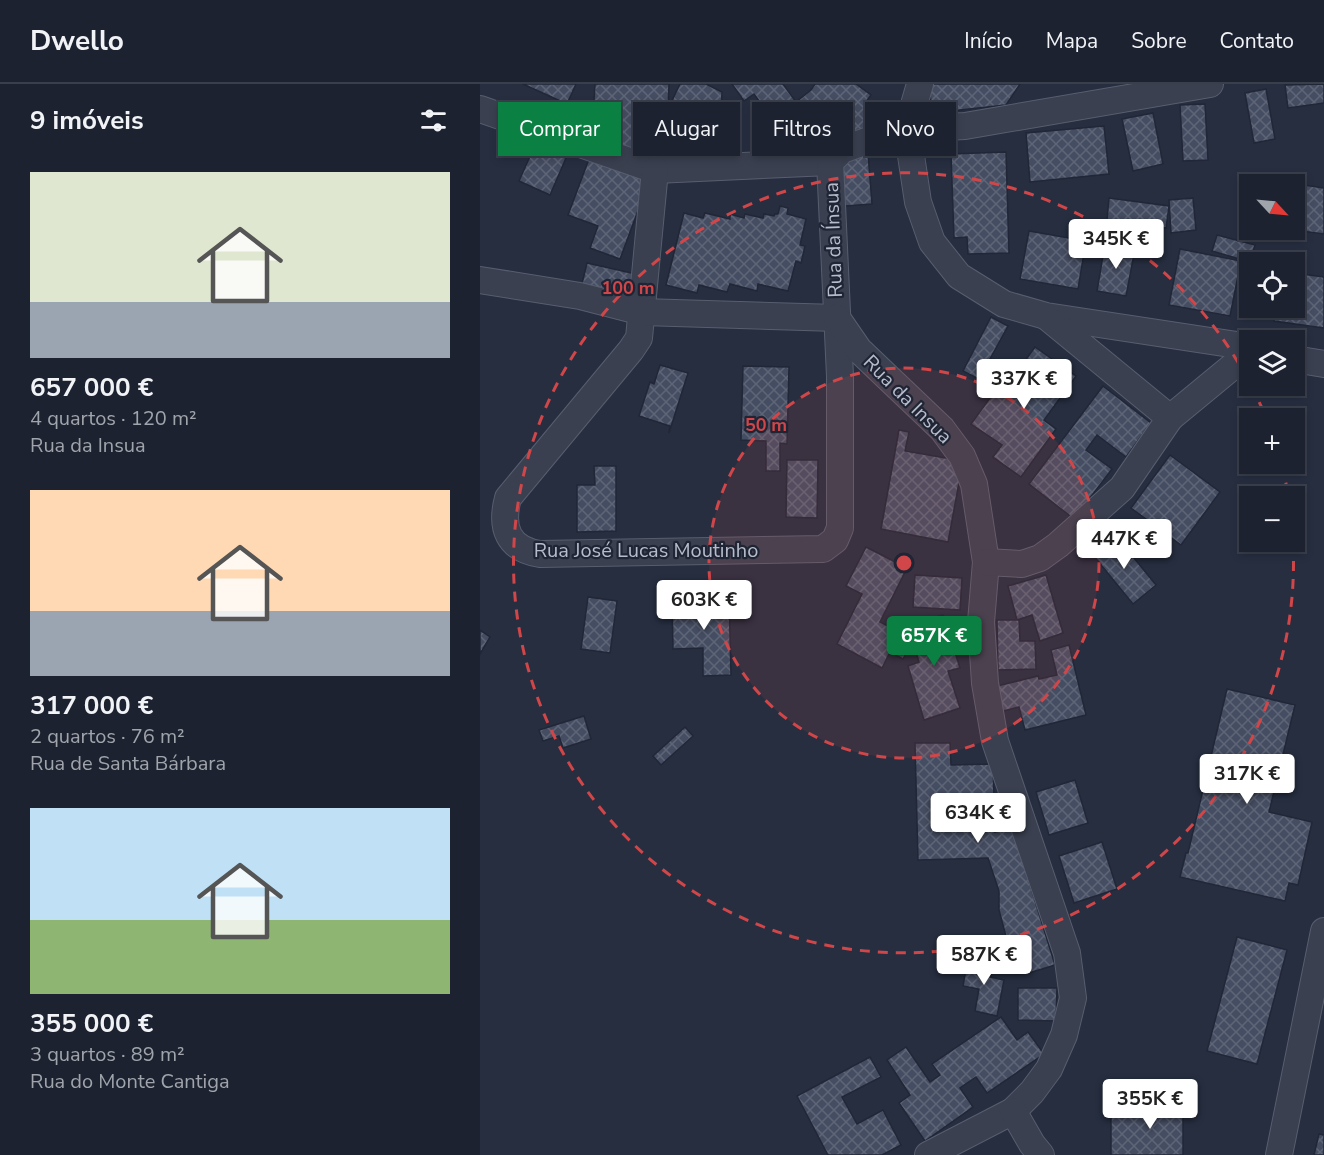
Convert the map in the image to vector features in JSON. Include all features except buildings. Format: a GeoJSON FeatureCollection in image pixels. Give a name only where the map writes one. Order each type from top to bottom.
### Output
{"type":"FeatureCollection","features":[{"type":"Feature","properties":{"kind":"street"},"geometry":{"type":"LineString","coordinates":[[915,102],[920,84]]}},
{"type":"Feature","properties":{"kind":"street"},"geometry":{"type":"LineString","coordinates":[[956,126],[1210,84]]}},
{"type":"Feature","properties":{"kind":"street"},"geometry":{"type":"LineString","coordinates":[[480,109],[655,170],[830,162],[842,150],[865,142]]}},
{"type":"Feature","properties":{"kind":"street"},"geometry":{"type":"LineString","coordinates":[[911,156],[918,202],[932,242],[959,276],[979,290],[1004,304],[1046,316],[1239,345]]}},
{"type":"Feature","properties":{"kind":"street","name":"Rua da Ínsua"},"geometry":{"type":"LineString","coordinates":[[830,162],[837,318]]}},
{"type":"Feature","properties":{"kind":"street","name":"Rua José Lucas Moutinho"},"geometry":{"type":"LineString","coordinates":[[655,170],[639,338],[508,498],[504,513],[507,531],[514,542],[525,552],[540,554],[823,549],[835,540],[840,528],[840,376],[837,318]]}},
{"type":"Feature","properties":{"kind":"street"},"geometry":{"type":"LineString","coordinates":[[480,280],[580,296],[642,312],[837,318]]}},
{"type":"Feature","properties":{"kind":"street"},"geometry":{"type":"LineString","coordinates":[[1046,316],[1170,418]]}},
{"type":"Feature","properties":{"kind":"street","name":"Rua da Insua"},"geometry":{"type":"LineString","coordinates":[[837,318],[859,350],[942,429],[962,456],[974,484],[986,562],[981,622],[985,683],[995,741],[1067,953],[1073,998],[1064,1035],[1049,1069],[1032,1092],[1013,1112],[927,1155]]}},
{"type":"Feature","properties":{"kind":"street"},"geometry":{"type":"LineString","coordinates":[[986,562],[1022,564],[1040,558],[1058,545],[1122,488],[1170,418],[1239,361]]}},
{"type":"Feature","properties":{"kind":"street"},"geometry":{"type":"LineString","coordinates":[[1305,361],[1324,364]]}},
{"type":"Feature","properties":{"kind":"street"},"geometry":{"type":"LineString","coordinates":[[1280,1155],[1324,931]]}},
{"type":"Feature","properties":{"kind":"street"},"geometry":{"type":"LineString","coordinates":[[1013,1112],[1041,1155]]}}]}
